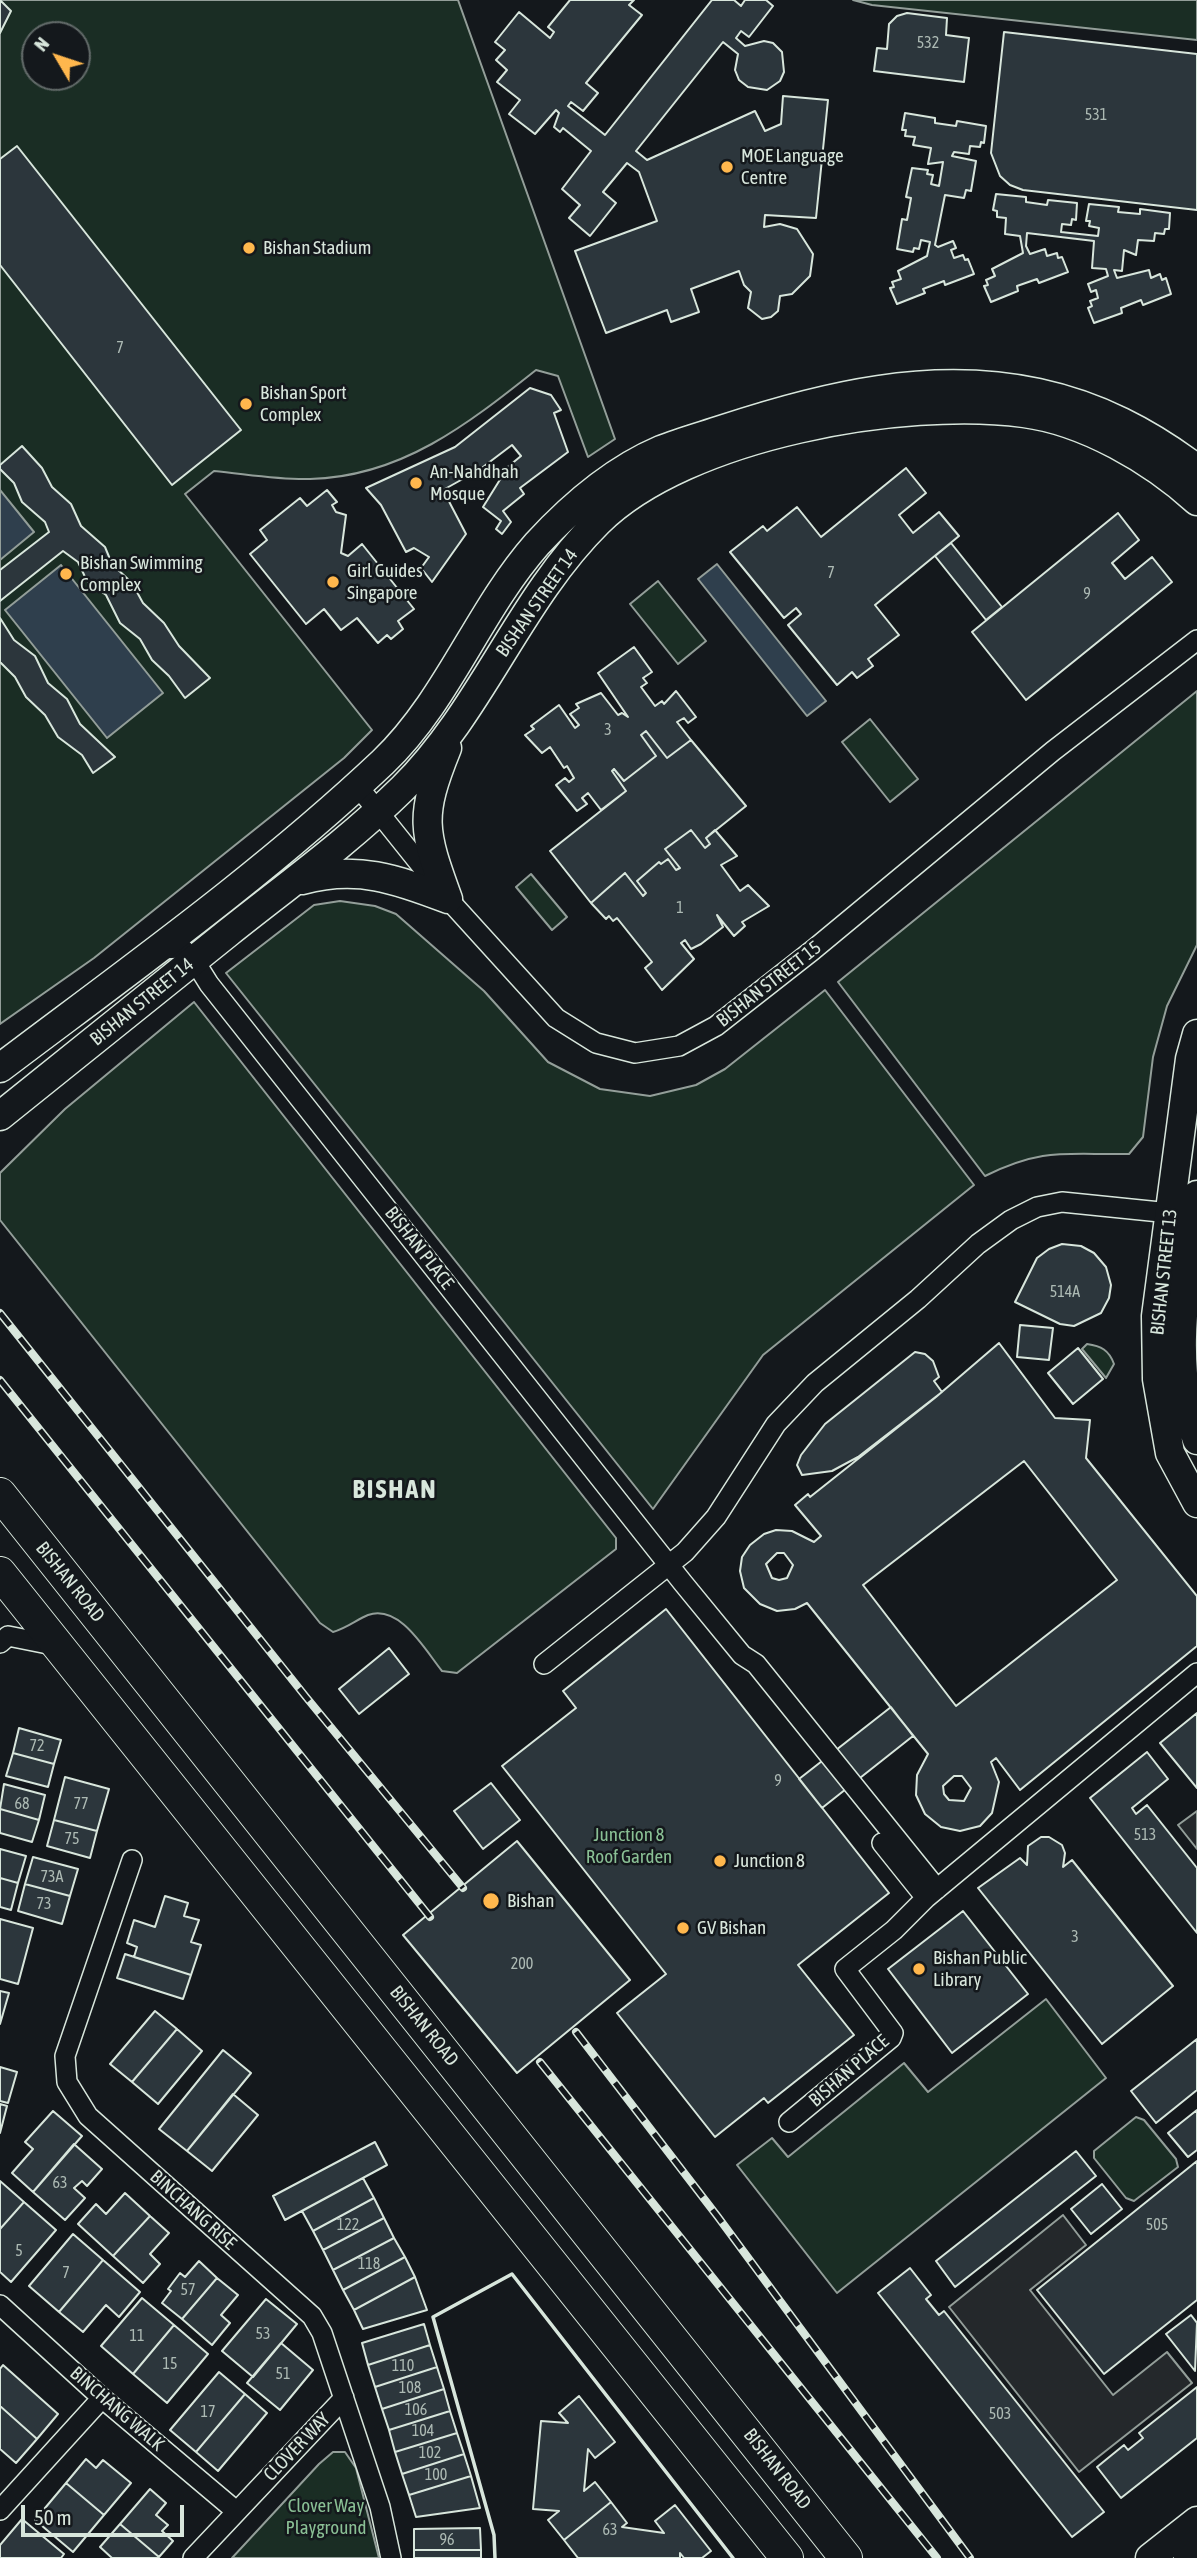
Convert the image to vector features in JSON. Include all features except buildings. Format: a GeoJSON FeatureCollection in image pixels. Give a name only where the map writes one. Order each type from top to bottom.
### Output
{"type":"FeatureCollection","features":[{"type":"Feature","properties":{"kind":"main road","name":"BISHAN ROAD"},"geometry":{"type":"LineString","coordinates":[[0,1494],[846,2558]]}},
{"type":"Feature","properties":{"kind":"main road"},"geometry":{"type":"LineString","coordinates":[[0,1573],[787,2558]]}},
{"type":"Feature","properties":{"kind":"street","name":"BISHAN STREET 14"},"geometry":{"type":"LineString","coordinates":[[0,1068],[261,871],[410,734],[536,545],[578,504],[605,484],[660,451],[822,400],[911,385],[962,385],[1035,392],[1095,409],[1156,438],[1197,469]]}},
{"type":"Feature","properties":{"kind":"street","name":"BISHAN STREET 14"},"geometry":{"type":"LineString","coordinates":[[0,1115],[377,811],[426,763],[458,723],[546,585],[595,524],[647,484],[682,465],[738,444],[797,430],[955,408],[1028,413],[1079,429],[1131,453],[1197,501]]}},
{"type":"Feature","properties":{"kind":"street","name":"BISHAN STREET 15"},"geometry":{"type":"LineString","coordinates":[[356,784],[448,899],[556,1018],[596,1042],[635,1053],[679,1046],[716,1026],[813,950],[1054,751],[1197,640]]}},
{"type":"Feature","properties":{"kind":"street"},"geometry":{"type":"LineString","coordinates":[[448,899],[429,848],[426,811],[458,723]]}},
{"type":"Feature","properties":{"kind":"street"},"geometry":{"type":"LineString","coordinates":[[292,882],[332,872],[370,874],[448,899]]}},
{"type":"Feature","properties":{"kind":"street"},"geometry":{"type":"LineString","coordinates":[[160,949],[182,948],[194,960]]}},
{"type":"Feature","properties":{"kind":"street","name":"BISHAN PLACE"},"geometry":{"type":"LineString","coordinates":[[194,960],[209,984],[669,1565],[742,1655],[756,1664],[931,1893]]}},
{"type":"Feature","properties":{"kind":"street","name":"BISHAN STREET 13"},"geometry":{"type":"LineString","coordinates":[[1197,1034],[1190,1059],[1156,1316],[1157,1379],[1170,1453],[1197,1503]]}},
{"type":"Feature","properties":{"kind":"street","name":"BISHAN STREET 13"},"geometry":{"type":"LineString","coordinates":[[1197,1195],[1181,1332],[1184,1386],[1197,1440]]}},
{"type":"Feature","properties":{"kind":"street"},"geometry":{"type":"LineString","coordinates":[[544,1664],[669,1565],[716,1517],[776,1424],[815,1383],[1011,1220],[1037,1207],[1062,1202],[1170,1213]]}},
{"type":"Feature","properties":{"kind":"street"},"geometry":{"type":"LineString","coordinates":[[0,1643],[8,1636],[22,1636],[59,1646]]}},
{"type":"Feature","properties":{"kind":"street","name":"BISHAN PLACE"},"geometry":{"type":"LineString","coordinates":[[789,2122],[891,2038],[892,2028],[845,1969],[894,1930],[931,1893],[1040,1806],[1046,1796],[1197,1673]]}},
{"type":"Feature","properties":{"kind":"street","name":"BISHAN PLACE"},"geometry":{"type":"LineString","coordinates":[[1040,1806],[1052,1803],[1197,1689]]}},
{"type":"Feature","properties":{"kind":"street","name":"BINCHANG RISE"},"geometry":{"type":"LineString","coordinates":[[132,1860],[65,2056],[67,2082],[88,2116],[312,2316],[322,2333],[380,2507],[391,2558]]}},
{"type":"Feature","properties":{"kind":"street","name":"BINCHANG WALK"},"geometry":{"type":"LineString","coordinates":[[0,2305],[102,2398],[236,2511]]}},
{"type":"Feature","properties":{"kind":"street"},"geometry":{"type":"LineString","coordinates":[[0,2510],[102,2398]]}},
{"type":"Feature","properties":{"kind":"street","name":"CLOVER WAY"},"geometry":{"type":"LineString","coordinates":[[193,2558],[344,2398]]}},
{"type":"Feature","properties":{"kind":"street"},"geometry":{"type":"LineString","coordinates":[[1150,2558],[1197,2521]]}},
{"type":"Feature","properties":{"kind":"street"},"geometry":{"type":"LineString","coordinates":[[1188,2558],[1197,2551]]}},
{"type":"Feature","properties":{"kind":"green space","name":"Bishan Sport Complex"},"geometry":{"type":"Polygon","coordinates":[[[0,0],[458,0],[615,439],[588,457],[558,376],[536,370],[459,428],[404,458],[374,469],[343,476],[310,479],[214,471],[185,494],[372,730],[344,758],[94,958],[0,1024],[0,0]]]}},
{"type":"Feature","properties":{"kind":"green space"},"geometry":{"type":"Polygon","coordinates":[[[853,0],[1197,0],[1197,40],[872,5],[853,0]]]}},
{"type":"Feature","properties":{"kind":"green space"},"geometry":{"type":"Polygon","coordinates":[[[658,581],[706,641],[678,664],[630,604],[658,581]]]}},
{"type":"Feature","properties":{"kind":"green space"},"geometry":{"type":"Polygon","coordinates":[[[1197,691],[1197,945],[1167,1006],[1153,1057],[1143,1137],[1129,1154],[1056,1154],[1024,1160],[985,1176],[838,982],[1197,691]]]}},
{"type":"Feature","properties":{"kind":"green space"},"geometry":{"type":"Polygon","coordinates":[[[870,719],[918,779],[890,802],[842,742],[870,719]]]}},
{"type":"Feature","properties":{"kind":"green space"},"geometry":{"type":"Polygon","coordinates":[[[531,874],[567,917],[552,930],[516,887],[531,874]]]}},
{"type":"Feature","properties":{"kind":"green space"},"geometry":{"type":"Polygon","coordinates":[[[340,901],[375,906],[396,914],[484,991],[548,1062],[600,1089],[650,1096],[696,1085],[725,1069],[825,990],[974,1185],[763,1355],[653,1509],[226,973],[314,905],[340,901]]]}},
{"type":"Feature","properties":{"kind":"green space"},"geometry":{"type":"Polygon","coordinates":[[[194,1002],[616,1538],[616,1549],[457,1673],[442,1671],[411,1631],[391,1616],[380,1613],[368,1615],[333,1632],[320,1623],[0,1220],[0,1173],[65,1109],[194,1002]]]}},
{"type":"Feature","properties":{"kind":"green space"},"geometry":{"type":"Polygon","coordinates":[[[1087,1344],[1110,1355],[1114,1364],[1106,1378],[1082,1349],[1087,1344]]]}},
{"type":"Feature","properties":{"kind":"green space"},"geometry":{"type":"Polygon","coordinates":[[[1046,1999],[1106,2078],[837,2293],[737,2165],[772,2138],[788,2157],[904,2063],[928,2092],[1046,1999]]]}},
{"type":"Feature","properties":{"kind":"green space"},"geometry":{"type":"Polygon","coordinates":[[[1136,2117],[1144,2120],[1176,2159],[1178,2167],[1134,2201],[1126,2198],[1094,2158],[1094,2151],[1136,2117]]]}},
{"type":"Feature","properties":{"kind":"green space","name":"Clover Way Playground"},"geometry":{"type":"Polygon","coordinates":[[[333,2452],[345,2452],[356,2468],[379,2558],[232,2558],[319,2464],[333,2452]]]}},
{"type":"Feature","properties":{"kind":"shaded area"},"geometry":{"type":"Polygon","coordinates":[[[1197,1811],[1197,1849],[1178,1825],[1197,1811]]]}},
{"type":"Feature","properties":{"kind":"shaded area"},"geometry":{"type":"Polygon","coordinates":[[[1063,2215],[1086,2245],[1030,2290],[1113,2395],[1167,2352],[1192,2383],[1079,2472],[949,2307],[1063,2215]]]}},
{"type":"Feature","properties":{"kind":"water"},"geometry":{"type":"Polygon","coordinates":[[[0,490],[34,532],[0,560],[0,490]]]}},
{"type":"Feature","properties":{"kind":"water"},"geometry":{"type":"Polygon","coordinates":[[[717,564],[826,701],[807,716],[698,579],[717,564]]]}},
{"type":"Feature","properties":{"kind":"water"},"geometry":{"type":"Polygon","coordinates":[[[61,565],[163,693],[107,738],[5,610],[61,565]]]}},
{"type":"Feature","properties":{"kind":"railway"},"geometry":{"type":"LineString","coordinates":[[0,1313],[306,1697],[463,1888]]}},
{"type":"Feature","properties":{"kind":"railway"},"geometry":{"type":"LineString","coordinates":[[0,1380],[430,1917]]}},
{"type":"Feature","properties":{"kind":"railway"},"geometry":{"type":"LineString","coordinates":[[576,2032],[718,2217],[970,2558]]}},
{"type":"Feature","properties":{"kind":"railway"},"geometry":{"type":"LineString","coordinates":[[540,2062],[937,2558]]}},
{"type":"Feature","properties":{"kind":"wall"},"geometry":{"type":"LineString","coordinates":[[495,2558],[494,2535],[433,2317],[512,2274],[733,2558]]}},
{"type":"Feature","properties":{"kind":"place","name":"MOE Language Centre"},"geometry":{"type":"Point","coordinates":[727,167]}},
{"type":"Feature","properties":{"kind":"place","name":"Bishan Stadium"},"geometry":{"type":"Point","coordinates":[249,248]}},
{"type":"Feature","properties":{"kind":"place","name":"Bishan Sport Complex"},"geometry":{"type":"Point","coordinates":[246,404]}},
{"type":"Feature","properties":{"kind":"place","name":"An-Nahdhah Mosque"},"geometry":{"type":"Point","coordinates":[416,483]}},
{"type":"Feature","properties":{"kind":"place","name":"Bishan Swimming Complex"},"geometry":{"type":"Point","coordinates":[66,574]}},
{"type":"Feature","properties":{"kind":"place","name":"Girl Guides Singapore"},"geometry":{"type":"Point","coordinates":[333,582]}},
{"type":"Feature","properties":{"kind":"place","name":"Junction 8"},"geometry":{"type":"Point","coordinates":[720,1861]}},
{"type":"Feature","properties":{"kind":"place","name":"Bishan"},"geometry":{"type":"Point","coordinates":[491,1901]}},
{"type":"Feature","properties":{"kind":"place","name":"GV Bishan"},"geometry":{"type":"Point","coordinates":[683,1928]}},
{"type":"Feature","properties":{"kind":"place","name":"Bishan Public Library"},"geometry":{"type":"Point","coordinates":[919,1969]}},
{"type":"Feature","properties":{"kind":"district","name":"BISHAN"},"geometry":{"type":"Point","coordinates":[395,1490]}},
{"type":"Feature","properties":{"kind":"park label","name":"Junction 8 Roof Garden"},"geometry":{"type":"Point","coordinates":[629,1846]}}]}
